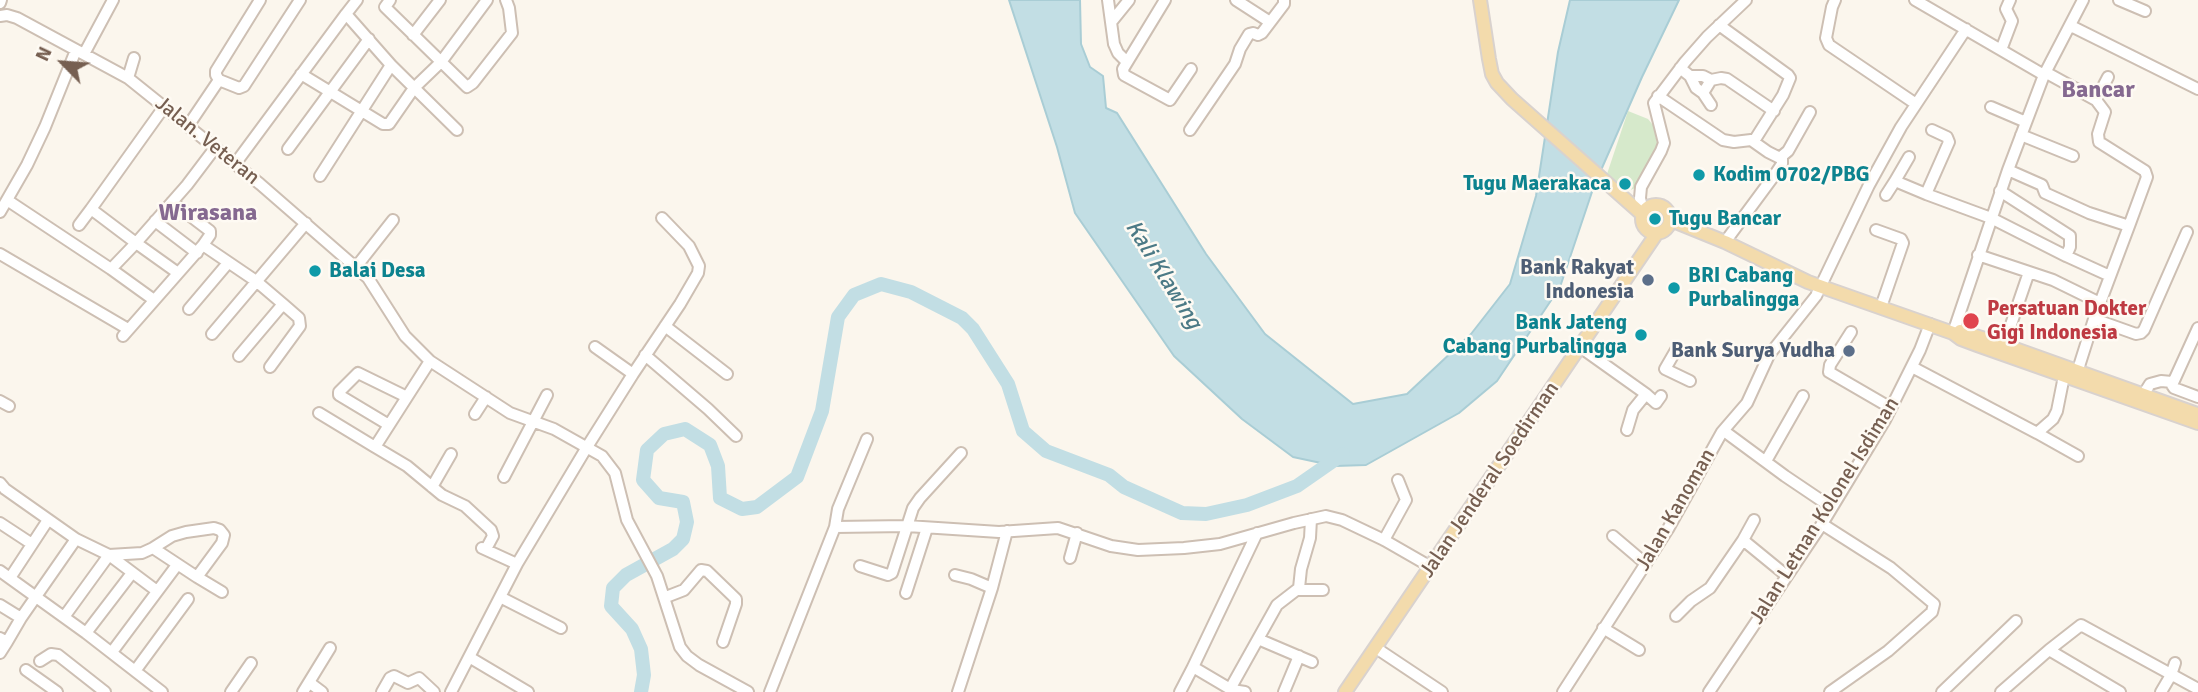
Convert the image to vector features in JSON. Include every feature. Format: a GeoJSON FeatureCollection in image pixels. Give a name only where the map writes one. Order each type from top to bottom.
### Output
{"type":"FeatureCollection","features":[{"type":"Feature","properties":{"kind":"main road"},"geometry":{"type":"LineString","coordinates":[[1480,0],[1492,74],[1512,99],[1643,215],[1645,228],[1657,233],[1666,229],[1671,220]]}},
{"type":"Feature","properties":{"kind":"main road"},"geometry":{"type":"LineString","coordinates":[[1643,215],[1651,206],[1657,205],[1667,210],[1671,220],[1816,285],[1953,332],[1969,342],[2117,390],[2198,423]]}},
{"type":"Feature","properties":{"kind":"main road","name":"Jalan Jenderal Soedirman"},"geometry":{"type":"LineString","coordinates":[[1345,692],[1657,233]]}},
{"type":"Feature","properties":{"kind":"main road"},"geometry":{"type":"LineString","coordinates":[[1953,332],[1963,331],[2004,345],[2072,375]]}},
{"type":"Feature","properties":{"kind":"main road"},"geometry":{"type":"LineString","coordinates":[[2141,399],[2198,413]]}},
{"type":"Feature","properties":{"kind":"street"},"geometry":{"type":"LineString","coordinates":[[0,212],[45,127],[80,52],[113,0]]}},
{"type":"Feature","properties":{"kind":"street"},"geometry":{"type":"LineString","coordinates":[[260,0],[216,71],[219,80],[239,88],[244,86],[300,0]]}},
{"type":"Feature","properties":{"kind":"street"},"geometry":{"type":"LineString","coordinates":[[235,164],[357,0]]}},
{"type":"Feature","properties":{"kind":"street"},"geometry":{"type":"LineString","coordinates":[[390,0],[385,7],[467,87],[512,33],[506,0]]}},
{"type":"Feature","properties":{"kind":"street"},"geometry":{"type":"LineString","coordinates":[[413,35],[440,0]]}},
{"type":"Feature","properties":{"kind":"street"},"geometry":{"type":"LineString","coordinates":[[301,74],[360,111],[383,124],[389,124],[414,88],[440,62],[488,0]]}},
{"type":"Feature","properties":{"kind":"street"},"geometry":{"type":"LineString","coordinates":[[1108,0],[1114,44],[1127,62]]}},
{"type":"Feature","properties":{"kind":"street"},"geometry":{"type":"LineString","coordinates":[[1112,21],[1129,0]]}},
{"type":"Feature","properties":{"kind":"street"},"geometry":{"type":"LineString","coordinates":[[1165,0],[1123,69],[1124,75],[1170,100],[1191,69]]}},
{"type":"Feature","properties":{"kind":"street"},"geometry":{"type":"LineString","coordinates":[[1236,0],[1270,22]]}},
{"type":"Feature","properties":{"kind":"street"},"geometry":{"type":"LineString","coordinates":[[1190,130],[1235,64],[1248,36],[1253,33],[1260,34],[1284,4],[1284,0]]}},
{"type":"Feature","properties":{"kind":"street"},"geometry":{"type":"LineString","coordinates":[[1643,215],[1641,187],[1664,143],[1653,107],[1658,96],[1719,25],[1746,0]]}},
{"type":"Feature","properties":{"kind":"street"},"geometry":{"type":"LineString","coordinates":[[1828,0],[1821,30],[1822,47],[1834,51],[1916,104]]}},
{"type":"Feature","properties":{"kind":"street"},"geometry":{"type":"LineString","coordinates":[[1834,51],[1826,38],[1835,0]]}},
{"type":"Feature","properties":{"kind":"street"},"geometry":{"type":"LineString","coordinates":[[1915,0],[2001,50],[2096,100],[2105,112],[2098,134],[2099,142],[2144,168],[2147,173],[2057,411],[2053,419],[2037,433]]}},
{"type":"Feature","properties":{"kind":"street"},"geometry":{"type":"LineString","coordinates":[[2001,50],[2012,22],[2006,9],[2010,0]]}},
{"type":"Feature","properties":{"kind":"street"},"geometry":{"type":"LineString","coordinates":[[1953,332],[2000,191],[2045,73],[2082,0]]}},
{"type":"Feature","properties":{"kind":"street"},"geometry":{"type":"LineString","coordinates":[[2119,0],[2145,11]]}},
{"type":"Feature","properties":{"kind":"street"},"geometry":{"type":"LineString","coordinates":[[346,14],[391,65],[457,130]]}},
{"type":"Feature","properties":{"kind":"street","name":"Jalan. Veteran"},"geometry":{"type":"LineString","coordinates":[[0,16],[17,18],[128,78],[356,267],[374,287],[405,336],[430,361],[510,413],[554,429],[602,456],[617,479],[627,520],[644,548],[666,597],[680,647],[699,665],[748,692]]}},
{"type":"Feature","properties":{"kind":"street"},"geometry":{"type":"LineString","coordinates":[[1719,25],[1788,75],[1790,82],[1754,141]]}},
{"type":"Feature","properties":{"kind":"street"},"geometry":{"type":"LineString","coordinates":[[2071,26],[2198,89]]}},
{"type":"Feature","properties":{"kind":"street"},"geometry":{"type":"LineString","coordinates":[[1831,507],[1724,430],[1747,403],[1769,355],[1807,308],[1816,285],[1852,224],[1869,185],[1916,104],[1966,29]]}},
{"type":"Feature","properties":{"kind":"street"},"geometry":{"type":"LineString","coordinates":[[289,149],[369,39]]}},
{"type":"Feature","properties":{"kind":"street"},"geometry":{"type":"LineString","coordinates":[[128,78],[134,58]]}},
{"type":"Feature","properties":{"kind":"street"},"geometry":{"type":"LineString","coordinates":[[320,176],[391,65]]}},
{"type":"Feature","properties":{"kind":"street"},"geometry":{"type":"LineString","coordinates":[[1680,68],[1690,76],[1696,88],[1711,105]]}},
{"type":"Feature","properties":{"kind":"street"},"geometry":{"type":"LineString","coordinates":[[1690,76],[1703,76],[1711,80],[1727,79],[1774,111]]}},
{"type":"Feature","properties":{"kind":"street"},"geometry":{"type":"LineString","coordinates":[[2096,100],[2108,77]]}},
{"type":"Feature","properties":{"kind":"street"},"geometry":{"type":"LineString","coordinates":[[188,126],[219,80]]}},
{"type":"Feature","properties":{"kind":"street"},"geometry":{"type":"LineString","coordinates":[[1703,93],[1711,80]]}},
{"type":"Feature","properties":{"kind":"street"},"geometry":{"type":"LineString","coordinates":[[1658,96],[1723,140],[1734,142],[1748,139],[1768,152],[1782,156]]}},
{"type":"Feature","properties":{"kind":"street"},"geometry":{"type":"LineString","coordinates":[[79,225],[164,107]]}},
{"type":"Feature","properties":{"kind":"street"},"geometry":{"type":"LineString","coordinates":[[1991,107],[2026,122]]}},
{"type":"Feature","properties":{"kind":"street"},"geometry":{"type":"LineString","coordinates":[[1782,156],[1788,151],[1810,112]]}},
{"type":"Feature","properties":{"kind":"street"},"geometry":{"type":"LineString","coordinates":[[1926,194],[1949,142],[1947,137],[1932,130]]}},
{"type":"Feature","properties":{"kind":"street"},"geometry":{"type":"LineString","coordinates":[[2021,135],[2073,156]]}},
{"type":"Feature","properties":{"kind":"street"},"geometry":{"type":"LineString","coordinates":[[111,269],[172,202],[215,148]]}},
{"type":"Feature","properties":{"kind":"street"},"geometry":{"type":"LineString","coordinates":[[1725,242],[1782,164],[1782,156]]}},
{"type":"Feature","properties":{"kind":"street"},"geometry":{"type":"LineString","coordinates":[[1886,195],[1909,157]]}},
{"type":"Feature","properties":{"kind":"street"},"geometry":{"type":"LineString","coordinates":[[2008,170],[2042,185],[2045,193],[2089,213],[2129,226]]}},
{"type":"Feature","properties":{"kind":"street"},"geometry":{"type":"LineString","coordinates":[[1895,180],[1991,218],[2110,276]]}},
{"type":"Feature","properties":{"kind":"street"},"geometry":{"type":"LineString","coordinates":[[2000,191],[2070,236],[2070,247],[2066,256]]}},
{"type":"Feature","properties":{"kind":"street"},"geometry":{"type":"LineString","coordinates":[[7,200],[154,300]]}},
{"type":"Feature","properties":{"kind":"street"},"geometry":{"type":"LineString","coordinates":[[0,254],[126,332],[210,235],[210,231],[172,202]]}},
{"type":"Feature","properties":{"kind":"street"},"geometry":{"type":"LineString","coordinates":[[91,209],[178,273]]}},
{"type":"Feature","properties":{"kind":"street"},"geometry":{"type":"LineString","coordinates":[[452,692],[517,564],[587,447],[694,281],[699,266],[689,246],[662,218]]}},
{"type":"Feature","properties":{"kind":"street"},"geometry":{"type":"LineString","coordinates":[[155,220],[256,281],[299,318],[300,326],[270,367]]}},
{"type":"Feature","properties":{"kind":"street"},"geometry":{"type":"LineString","coordinates":[[356,267],[393,220]]}},
{"type":"Feature","properties":{"kind":"street"},"geometry":{"type":"LineString","coordinates":[[212,334],[306,223]]}},
{"type":"Feature","properties":{"kind":"street"},"geometry":{"type":"LineString","coordinates":[[1876,230],[1900,239],[1903,243],[1881,307]]}},
{"type":"Feature","properties":{"kind":"street"},"geometry":{"type":"LineString","coordinates":[[2094,319],[2136,334],[2141,333],[2187,232]]}},
{"type":"Feature","properties":{"kind":"street"},"geometry":{"type":"LineString","coordinates":[[1978,255],[2053,280],[2100,303]]}},
{"type":"Feature","properties":{"kind":"street"},"geometry":{"type":"LineString","coordinates":[[189,309],[228,263]]}},
{"type":"Feature","properties":{"kind":"street"},"geometry":{"type":"LineString","coordinates":[[2004,345],[2029,272]]}},
{"type":"Feature","properties":{"kind":"street"},"geometry":{"type":"LineString","coordinates":[[239,356],[283,304]]}},
{"type":"Feature","properties":{"kind":"street","name":"Jalan Letnan Kolonel Isdiman"},"geometry":{"type":"LineString","coordinates":[[1709,692],[1822,524],[1891,408],[1930,324]]}},
{"type":"Feature","properties":{"kind":"street"},"geometry":{"type":"LineString","coordinates":[[665,327],[727,374]]}},
{"type":"Feature","properties":{"kind":"street"},"geometry":{"type":"LineString","coordinates":[[2172,383],[2198,328]]}},
{"type":"Feature","properties":{"kind":"street"},"geometry":{"type":"LineString","coordinates":[[1851,332],[1830,365],[1829,372],[1891,408]]}},
{"type":"Feature","properties":{"kind":"street"},"geometry":{"type":"LineString","coordinates":[[595,346],[633,374]]}},
{"type":"Feature","properties":{"kind":"street"},"geometry":{"type":"LineString","coordinates":[[1580,347],[1656,402],[1661,396]]}},
{"type":"Feature","properties":{"kind":"street"},"geometry":{"type":"LineString","coordinates":[[1676,350],[1665,369],[1690,381]]}},
{"type":"Feature","properties":{"kind":"street"},"geometry":{"type":"LineString","coordinates":[[645,355],[736,436]]}},
{"type":"Feature","properties":{"kind":"street"},"geometry":{"type":"LineString","coordinates":[[375,447],[430,361]]}},
{"type":"Feature","properties":{"kind":"street"},"geometry":{"type":"LineString","coordinates":[[1912,367],[2078,456]]}},
{"type":"Feature","properties":{"kind":"street"},"geometry":{"type":"LineString","coordinates":[[389,425],[339,395],[339,392],[358,373],[407,397]]}},
{"type":"Feature","properties":{"kind":"street"},"geometry":{"type":"LineString","coordinates":[[2172,383],[2174,387],[2198,397]]}},
{"type":"Feature","properties":{"kind":"street"},"geometry":{"type":"LineString","coordinates":[[2141,399],[2150,384],[2172,383]]}},
{"type":"Feature","properties":{"kind":"street"},"geometry":{"type":"LineString","coordinates":[[1627,430],[1633,410],[1646,394]]}},
{"type":"Feature","properties":{"kind":"street"},"geometry":{"type":"LineString","coordinates":[[504,477],[547,395]]}},
{"type":"Feature","properties":{"kind":"street"},"geometry":{"type":"LineString","coordinates":[[1766,461],[1803,396]]}},
{"type":"Feature","properties":{"kind":"street"},"geometry":{"type":"LineString","coordinates":[[475,414],[486,397]]}},
{"type":"Feature","properties":{"kind":"street"},"geometry":{"type":"LineString","coordinates":[[319,413],[407,466],[442,495],[465,506],[491,530],[493,536],[483,548],[517,564]]}},
{"type":"Feature","properties":{"kind":"street","name":"Jalan Kanoman"},"geometry":{"type":"LineString","coordinates":[[1603,628],[1625,595],[1642,560],[1671,522],[1704,460],[1724,430]]}},
{"type":"Feature","properties":{"kind":"street"},"geometry":{"type":"LineString","coordinates":[[770,692],[867,439]]}},
{"type":"Feature","properties":{"kind":"street"},"geometry":{"type":"LineString","coordinates":[[860,566],[888,575],[892,573],[913,508],[961,453]]}},
{"type":"Feature","properties":{"kind":"street"},"geometry":{"type":"LineString","coordinates":[[432,487],[452,454]]}},
{"type":"Feature","properties":{"kind":"street"},"geometry":{"type":"LineString","coordinates":[[1384,540],[1406,500],[1398,480]]}},
{"type":"Feature","properties":{"kind":"street"},"geometry":{"type":"LineString","coordinates":[[2,489],[76,539],[109,555],[157,591]]}},
{"type":"Feature","properties":{"kind":"street"},"geometry":{"type":"LineString","coordinates":[[835,527],[907,526],[1007,531],[1058,528],[1111,546],[1139,550],[1220,544],[1311,519],[1333,517],[1384,540],[1431,566]]}},
{"type":"Feature","properties":{"kind":"street"},"geometry":{"type":"LineString","coordinates":[[1297,590],[1310,538],[1311,519]]}},
{"type":"Feature","properties":{"kind":"street"},"geometry":{"type":"LineString","coordinates":[[10,578],[48,520]]}},
{"type":"Feature","properties":{"kind":"street"},"geometry":{"type":"LineString","coordinates":[[1676,616],[1710,588],[1754,520]]}},
{"type":"Feature","properties":{"kind":"street"},"geometry":{"type":"LineString","coordinates":[[0,523],[33,544]]}},
{"type":"Feature","properties":{"kind":"street"},"geometry":{"type":"LineString","coordinates":[[1822,524],[1891,568],[1934,604],[1932,612],[1888,652],[1830,692]]}},
{"type":"Feature","properties":{"kind":"street"},"geometry":{"type":"LineString","coordinates":[[109,555],[142,553],[178,534],[214,528],[220,530],[224,540],[197,577]]}},
{"type":"Feature","properties":{"kind":"street"},"geometry":{"type":"LineString","coordinates":[[906,593],[927,528]]}},
{"type":"Feature","properties":{"kind":"street"},"geometry":{"type":"LineString","coordinates":[[958,692],[992,589],[1007,531]]}},
{"type":"Feature","properties":{"kind":"street"},"geometry":{"type":"LineString","coordinates":[[1070,558],[1077,533]]}},
{"type":"Feature","properties":{"kind":"street"},"geometry":{"type":"LineString","coordinates":[[1180,692],[1257,533]]}},
{"type":"Feature","properties":{"kind":"street"},"geometry":{"type":"LineString","coordinates":[[1613,536],[1642,560]]}},
{"type":"Feature","properties":{"kind":"street"},"geometry":{"type":"LineString","coordinates":[[0,653],[3,640],[76,539]]}},
{"type":"Feature","properties":{"kind":"street"},"geometry":{"type":"LineString","coordinates":[[1742,540],[1787,576]]}},
{"type":"Feature","properties":{"kind":"street"},"geometry":{"type":"LineString","coordinates":[[153,548],[222,592]]}},
{"type":"Feature","properties":{"kind":"street"},"geometry":{"type":"LineString","coordinates":[[64,617],[109,555]]}},
{"type":"Feature","properties":{"kind":"street"},"geometry":{"type":"LineString","coordinates":[[112,652],[177,565]]}},
{"type":"Feature","properties":{"kind":"street"},"geometry":{"type":"LineString","coordinates":[[666,597],[684,590],[701,570],[707,571],[736,599],[723,642]]}},
{"type":"Feature","properties":{"kind":"street"},"geometry":{"type":"LineString","coordinates":[[0,571],[112,652],[162,692]]}},
{"type":"Feature","properties":{"kind":"street"},"geometry":{"type":"LineString","coordinates":[[86,633],[132,573]]}},
{"type":"Feature","properties":{"kind":"street"},"geometry":{"type":"LineString","coordinates":[[955,575],[992,589]]}},
{"type":"Feature","properties":{"kind":"street"},"geometry":{"type":"LineString","coordinates":[[1193,667],[1237,690],[1258,639],[1277,605],[1297,590],[1323,590]]}},
{"type":"Feature","properties":{"kind":"street"},"geometry":{"type":"LineString","coordinates":[[499,597],[561,628]]}},
{"type":"Feature","properties":{"kind":"street"},"geometry":{"type":"LineString","coordinates":[[135,671],[188,599]]}},
{"type":"Feature","properties":{"kind":"street"},"geometry":{"type":"LineString","coordinates":[[0,606],[21,618]]}},
{"type":"Feature","properties":{"kind":"street"},"geometry":{"type":"LineString","coordinates":[[1942,692],[2016,621]]}},
{"type":"Feature","properties":{"kind":"street"},"geometry":{"type":"LineString","coordinates":[[2001,692],[2081,625],[2173,669],[2198,688]]}},
{"type":"Feature","properties":{"kind":"street"},"geometry":{"type":"LineString","coordinates":[[1563,692],[1603,628],[1639,650]]}},
{"type":"Feature","properties":{"kind":"street"},"geometry":{"type":"LineString","coordinates":[[1258,639],[1312,662]]}},
{"type":"Feature","properties":{"kind":"street"},"geometry":{"type":"LineString","coordinates":[[322,692],[307,687],[330,648]]}},
{"type":"Feature","properties":{"kind":"street"},"geometry":{"type":"LineString","coordinates":[[1376,648],[1442,692]]}},
{"type":"Feature","properties":{"kind":"street"},"geometry":{"type":"LineString","coordinates":[[2049,650],[2120,692]]}},
{"type":"Feature","properties":{"kind":"street"},"geometry":{"type":"LineString","coordinates":[[40,661],[51,654],[58,655],[105,692]]}},
{"type":"Feature","properties":{"kind":"street"},"geometry":{"type":"LineString","coordinates":[[1284,692],[1299,656]]}},
{"type":"Feature","properties":{"kind":"street"},"geometry":{"type":"LineString","coordinates":[[468,657],[528,692]]}},
{"type":"Feature","properties":{"kind":"street"},"geometry":{"type":"LineString","coordinates":[[230,692],[251,663]]}},
{"type":"Feature","properties":{"kind":"street"},"geometry":{"type":"LineString","coordinates":[[2161,692],[2173,669]]}},
{"type":"Feature","properties":{"kind":"street"},"geometry":{"type":"LineString","coordinates":[[26,670],[57,692]]}},
{"type":"Feature","properties":{"kind":"street"},"geometry":{"type":"LineString","coordinates":[[382,692],[394,676],[408,683],[419,678],[434,692]]}},
{"type":"Feature","properties":{"kind":"green space"},"geometry":{"type":"Polygon","coordinates":[[[1628,111],[1648,119],[1653,125],[1658,147],[1635,188],[1626,192],[1606,177],[1628,111]]]}},
{"type":"Feature","properties":{"kind":"water","name":"Kali Klawing"},"geometry":{"type":"Polygon","coordinates":[[[1009,0],[1080,0],[1081,44],[1090,67],[1103,76],[1106,108],[1117,113],[1206,254],[1265,334],[1353,404],[1407,394],[1471,334],[1510,284],[1536,196],[1558,52],[1570,0],[1679,0],[1594,186],[1560,287],[1497,381],[1459,413],[1366,465],[1335,466],[1293,457],[1242,419],[1174,356],[1075,213],[1057,147],[1009,0]]]}},
{"type":"Feature","properties":{"kind":"waterway"},"geometry":{"type":"LineString","coordinates":[[641,692],[644,675],[641,649],[632,629],[611,606],[613,588],[626,575],[673,549],[683,539],[687,522],[683,502],[659,498],[643,480],[647,450],[664,434],[685,429],[710,445],[718,466],[720,498],[742,509],[757,507],[797,477],[822,411],[838,317],[854,295],[881,284],[911,292],[962,318],[973,329],[1008,384],[1023,431],[1046,451],[1109,475],[1124,487],[1182,513],[1206,514],[1247,505],[1297,486],[1343,454]]}},
{"type":"Feature","properties":{"kind":"place","name":"Kodim 0702/PBG"},"geometry":{"type":"Point","coordinates":[1699,175]}},
{"type":"Feature","properties":{"kind":"place","name":"Tugu Maerakaca"},"geometry":{"type":"Point","coordinates":[1625,184]}},
{"type":"Feature","properties":{"kind":"place","name":"Tugu Bancar"},"geometry":{"type":"Point","coordinates":[1655,219]}},
{"type":"Feature","properties":{"kind":"place","name":"Balai Desa"},"geometry":{"type":"Point","coordinates":[315,271]}},
{"type":"Feature","properties":{"kind":"place","name":"Bank Rakyat Indonesia"},"geometry":{"type":"Point","coordinates":[1648,280]}},
{"type":"Feature","properties":{"kind":"place","name":"BRI Cabang Purbalingga"},"geometry":{"type":"Point","coordinates":[1674,288]}},
{"type":"Feature","properties":{"kind":"place","name":"Persatuan Dokter Gigi Indonesia"},"geometry":{"type":"Point","coordinates":[1971,321]}},
{"type":"Feature","properties":{"kind":"place","name":"Bank Jateng Cabang Purbalingga"},"geometry":{"type":"Point","coordinates":[1641,335]}},
{"type":"Feature","properties":{"kind":"place","name":"Bank Surya Yudha"},"geometry":{"type":"Point","coordinates":[1849,351]}},
{"type":"Feature","properties":{"kind":"district","name":"Bancar"},"geometry":{"type":"Point","coordinates":[2098,91]}},
{"type":"Feature","properties":{"kind":"district","name":"Wirasana"},"geometry":{"type":"Point","coordinates":[208,214]}}]}
